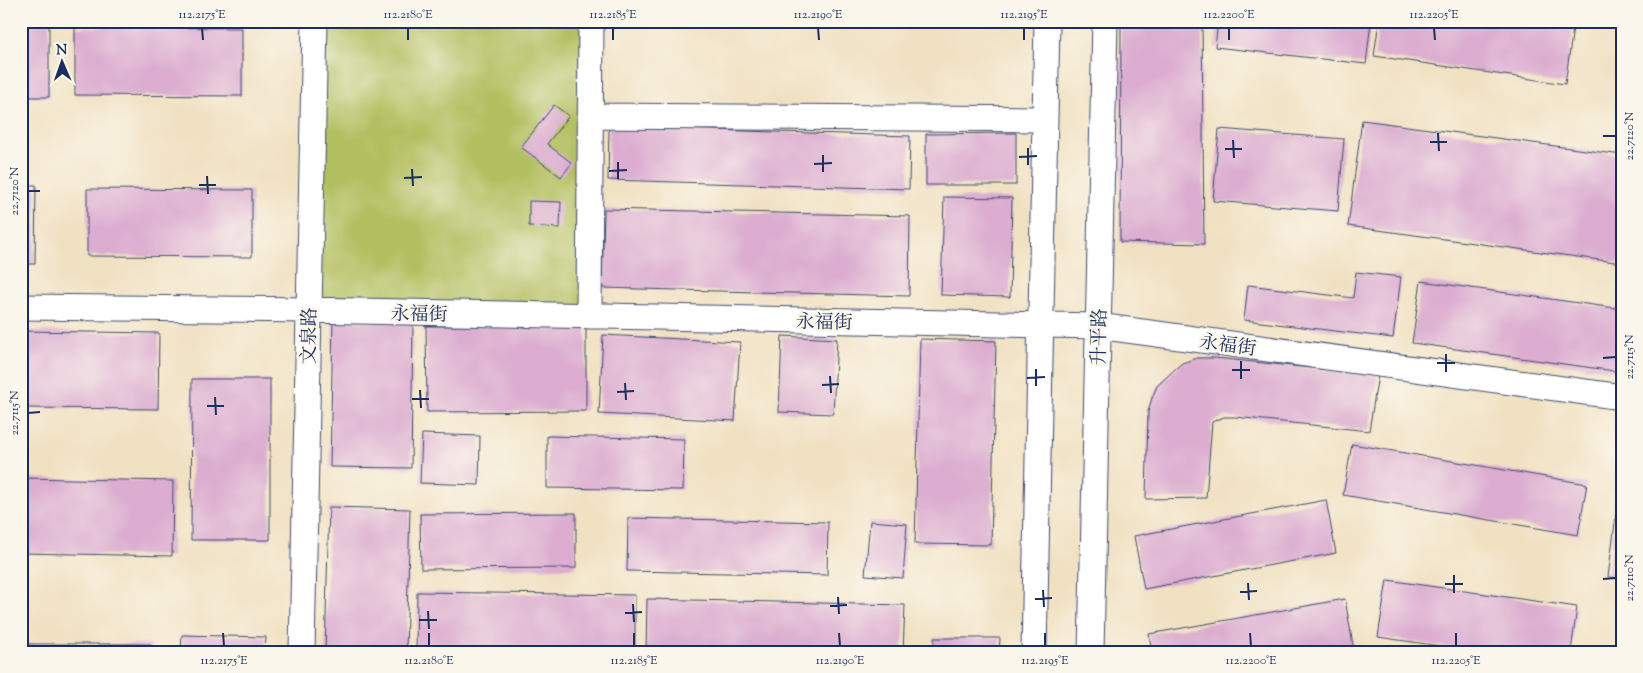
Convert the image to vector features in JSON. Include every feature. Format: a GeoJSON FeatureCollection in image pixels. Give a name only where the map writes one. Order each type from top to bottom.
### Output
{"type":"FeatureCollection","features":[{"type":"Feature","properties":{"kind":"street","name":"文泉路"},"geometry":{"type":"LineString","coordinates":[[302,652],[315,21]]}},
{"type":"Feature","properties":{"kind":"street"},"geometry":{"type":"LineString","coordinates":[[589,316],[591,21]]}},
{"type":"Feature","properties":{"kind":"street"},"geometry":{"type":"LineString","coordinates":[[1034,652],[1047,21]]}},
{"type":"Feature","properties":{"kind":"street","name":"升平路"},"geometry":{"type":"LineString","coordinates":[[1091,652],[1104,21]]}},
{"type":"Feature","properties":{"kind":"street"},"geometry":{"type":"LineString","coordinates":[[590,116],[1045,119]]}},
{"type":"Feature","properties":{"kind":"street","name":"永福街"},"geometry":{"type":"LineString","coordinates":[[21,307],[308,310],[1098,326],[1622,397]]}},
{"type":"Feature","properties":{"kind":"green space"},"geometry":{"type":"Polygon","coordinates":[[[315,21],[591,21],[589,316],[309,310],[315,21]]]}},
{"type":"Feature","properties":{"kind":"building"},"geometry":{"type":"Polygon","coordinates":[[[21,21],[49,21],[49,97],[21,97],[21,21]]]}},
{"type":"Feature","properties":{"kind":"building"},"geometry":{"type":"Polygon","coordinates":[[[1121,21],[1202,21],[1204,244],[1120,242],[1121,21]]]}},
{"type":"Feature","properties":{"kind":"building"},"geometry":{"type":"Polygon","coordinates":[[[1218,21],[1371,21],[1366,64],[1215,47],[1218,21]]]}},
{"type":"Feature","properties":{"kind":"building"},"geometry":{"type":"Polygon","coordinates":[[[1379,21],[1574,21],[1565,84],[1374,56],[1379,21]]]}},
{"type":"Feature","properties":{"kind":"building"},"geometry":{"type":"Polygon","coordinates":[[[75,27],[242,28],[242,96],[75,95],[75,27]]]}},
{"type":"Feature","properties":{"kind":"building"},"geometry":{"type":"Polygon","coordinates":[[[554,105],[569,116],[547,144],[572,163],[561,177],[521,147],[554,105]]]}},
{"type":"Feature","properties":{"kind":"building"},"geometry":{"type":"Polygon","coordinates":[[[1362,120],[1622,155],[1622,263],[1348,226],[1362,120]]]}},
{"type":"Feature","properties":{"kind":"building"},"geometry":{"type":"Polygon","coordinates":[[[609,127],[910,136],[909,189],[608,180],[609,127]]]}},
{"type":"Feature","properties":{"kind":"building"},"geometry":{"type":"Polygon","coordinates":[[[1219,129],[1344,139],[1338,211],[1213,201],[1219,129]]]}},
{"type":"Feature","properties":{"kind":"building"},"geometry":{"type":"Polygon","coordinates":[[[1016,133],[1016,185],[926,185],[926,134],[1016,133]]]}},
{"type":"Feature","properties":{"kind":"building"},"geometry":{"type":"Polygon","coordinates":[[[21,185],[36,185],[35,264],[21,264],[21,185]]]}},
{"type":"Feature","properties":{"kind":"building"},"geometry":{"type":"Polygon","coordinates":[[[87,189],[252,190],[252,257],[87,256],[87,189]]]}},
{"type":"Feature","properties":{"kind":"building"},"geometry":{"type":"Polygon","coordinates":[[[944,197],[1012,198],[1010,297],[941,295],[944,197]]]}},
{"type":"Feature","properties":{"kind":"building"},"geometry":{"type":"Polygon","coordinates":[[[529,201],[561,202],[560,228],[529,226],[529,201]]]}},
{"type":"Feature","properties":{"kind":"building"},"geometry":{"type":"Polygon","coordinates":[[[604,209],[910,216],[909,296],[602,288],[604,209]]]}},
{"type":"Feature","properties":{"kind":"building"},"geometry":{"type":"Polygon","coordinates":[[[1356,272],[1401,277],[1393,338],[1244,320],[1248,285],[1353,298],[1356,272]]]}},
{"type":"Feature","properties":{"kind":"building"},"geometry":{"type":"Polygon","coordinates":[[[1421,281],[1622,309],[1622,372],[1412,343],[1421,281]]]}},
{"type":"Feature","properties":{"kind":"building"},"geometry":{"type":"Polygon","coordinates":[[[333,321],[413,323],[411,468],[330,467],[333,321]]]}},
{"type":"Feature","properties":{"kind":"building"},"geometry":{"type":"Polygon","coordinates":[[[586,325],[586,411],[427,412],[426,326],[586,325]]]}},
{"type":"Feature","properties":{"kind":"building"},"geometry":{"type":"Polygon","coordinates":[[[21,331],[159,333],[158,409],[21,408],[21,331]]]}},
{"type":"Feature","properties":{"kind":"building"},"geometry":{"type":"Polygon","coordinates":[[[603,335],[740,342],[735,421],[599,414],[603,335]]]}},
{"type":"Feature","properties":{"kind":"building"},"geometry":{"type":"Polygon","coordinates":[[[782,336],[837,339],[833,414],[779,412],[782,336]]]}},
{"type":"Feature","properties":{"kind":"building"},"geometry":{"type":"Polygon","coordinates":[[[920,339],[996,341],[991,545],[915,544],[920,339]]]}},
{"type":"Feature","properties":{"kind":"building"},"geometry":{"type":"Polygon","coordinates":[[[1197,358],[1215,358],[1378,375],[1369,431],[1224,417],[1212,422],[1206,498],[1146,499],[1148,412],[1152,398],[1157,386],[1182,363],[1197,358]]]}},
{"type":"Feature","properties":{"kind":"building"},"geometry":{"type":"Polygon","coordinates":[[[192,379],[270,379],[270,540],[191,540],[192,379]]]}},
{"type":"Feature","properties":{"kind":"building"},"geometry":{"type":"Polygon","coordinates":[[[422,434],[480,436],[479,485],[420,483],[422,434]]]}},
{"type":"Feature","properties":{"kind":"building"},"geometry":{"type":"Polygon","coordinates":[[[547,436],[684,439],[683,490],[547,488],[547,436]]]}},
{"type":"Feature","properties":{"kind":"building"},"geometry":{"type":"Polygon","coordinates":[[[1352,444],[1587,484],[1578,535],[1343,495],[1352,444]]]}},
{"type":"Feature","properties":{"kind":"building"},"geometry":{"type":"Polygon","coordinates":[[[1622,476],[1622,578],[1608,577],[1622,476]]]}},
{"type":"Feature","properties":{"kind":"building"},"geometry":{"type":"Polygon","coordinates":[[[21,478],[173,481],[172,556],[21,553],[21,478]]]}},
{"type":"Feature","properties":{"kind":"building"},"geometry":{"type":"Polygon","coordinates":[[[1326,500],[1336,553],[1144,589],[1134,536],[1326,500]]]}},
{"type":"Feature","properties":{"kind":"building"},"geometry":{"type":"Polygon","coordinates":[[[329,507],[410,509],[406,652],[325,652],[329,507]]]}},
{"type":"Feature","properties":{"kind":"building"},"geometry":{"type":"Polygon","coordinates":[[[576,513],[576,568],[421,569],[420,514],[576,513]]]}},
{"type":"Feature","properties":{"kind":"building"},"geometry":{"type":"Polygon","coordinates":[[[628,518],[828,522],[827,575],[627,571],[628,518]]]}},
{"type":"Feature","properties":{"kind":"building"},"geometry":{"type":"Polygon","coordinates":[[[870,521],[907,524],[903,578],[865,575],[870,521]]]}},
{"type":"Feature","properties":{"kind":"building"},"geometry":{"type":"Polygon","coordinates":[[[1387,580],[1577,607],[1571,652],[1481,652],[1378,637],[1387,580]]]}},
{"type":"Feature","properties":{"kind":"building"},"geometry":{"type":"Polygon","coordinates":[[[417,592],[635,595],[635,652],[416,652],[417,592]]]}},
{"type":"Feature","properties":{"kind":"building"},"geometry":{"type":"Polygon","coordinates":[[[647,599],[905,605],[903,652],[646,652],[647,599]]]}},
{"type":"Feature","properties":{"kind":"building"},"geometry":{"type":"Polygon","coordinates":[[[1345,599],[1354,651],[1152,652],[1149,634],[1345,599]]]}},
{"type":"Feature","properties":{"kind":"building"},"geometry":{"type":"Polygon","coordinates":[[[182,635],[266,637],[265,652],[181,652],[182,635]]]}},
{"type":"Feature","properties":{"kind":"building"},"geometry":{"type":"Polygon","coordinates":[[[934,638],[1000,638],[999,652],[934,652],[934,638]]]}},
{"type":"Feature","properties":{"kind":"building"},"geometry":{"type":"Polygon","coordinates":[[[21,644],[151,644],[151,652],[21,652],[21,644]]]}}]}
